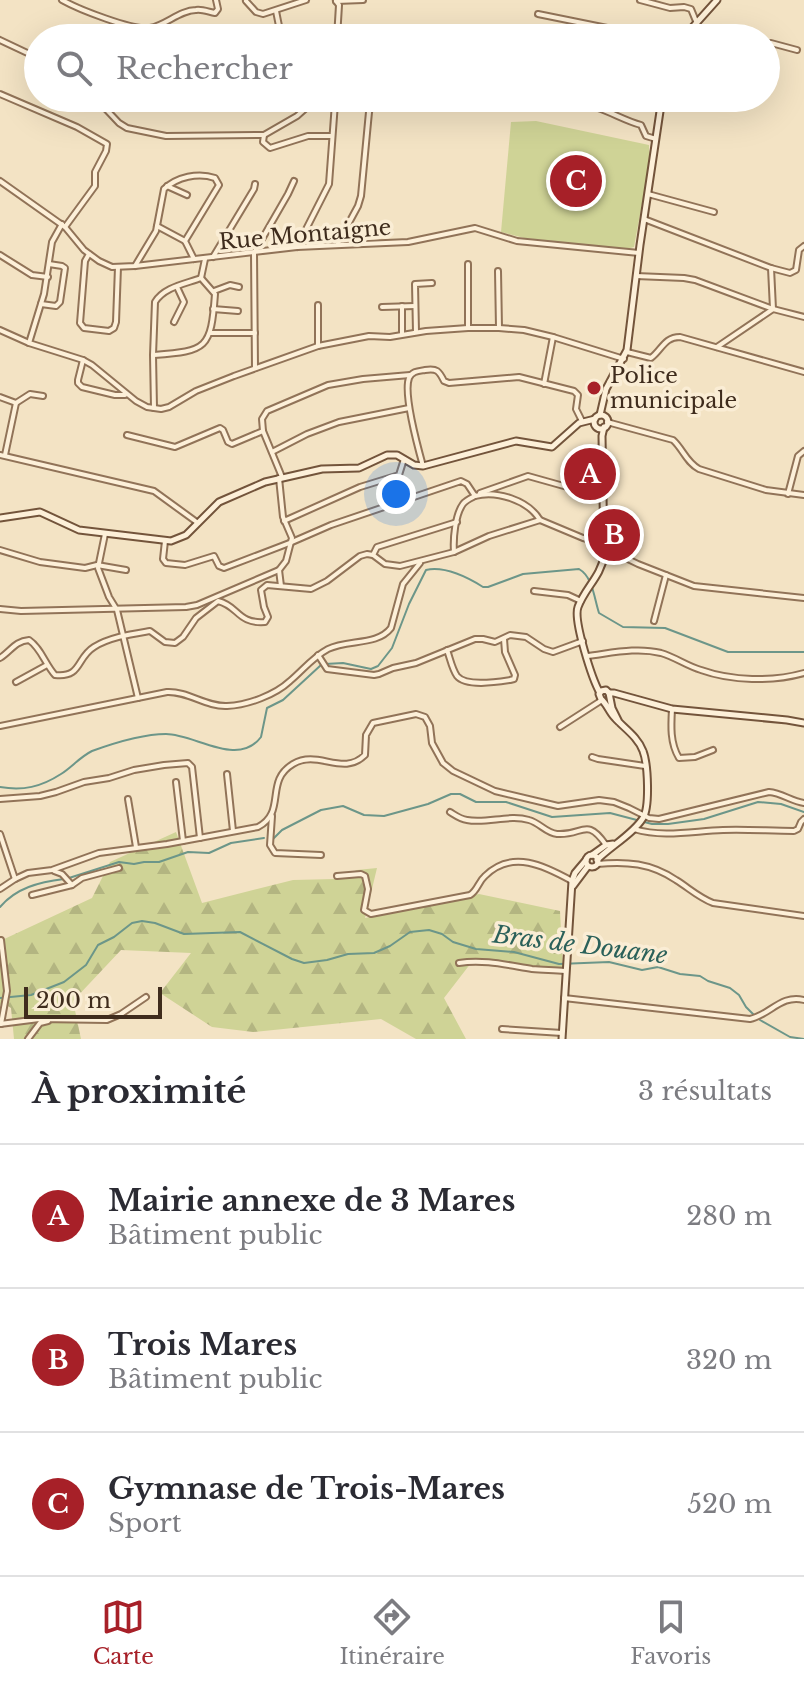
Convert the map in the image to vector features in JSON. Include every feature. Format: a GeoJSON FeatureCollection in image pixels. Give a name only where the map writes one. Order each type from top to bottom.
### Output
{"type":"FeatureCollection","features":[{"type":"Feature","properties":{"kind":"main road"},"geometry":{"type":"LineString","coordinates":[[696,22],[717,0]]}},
{"type":"Feature","properties":{"kind":"main road"},"geometry":{"type":"LineString","coordinates":[[562,1036],[570,895],[579,868],[636,828],[644,818],[647,804],[642,748],[619,722],[592,672],[577,621],[577,609],[603,562],[602,436],[598,420],[606,389],[627,352],[660,112]]}},
{"type":"Feature","properties":{"kind":"main road"},"geometry":{"type":"LineString","coordinates":[[0,518],[40,512],[71,527],[171,541],[186,535],[219,502],[265,482],[322,469],[354,469],[387,455],[397,455],[414,465],[423,466],[516,441],[552,447],[598,420]]}},
{"type":"Feature","properties":{"kind":"main road"},"geometry":{"type":"LineString","coordinates":[[604,696],[614,693],[672,709],[804,723]]}},
{"type":"Feature","properties":{"kind":"main road"},"geometry":{"type":"LineString","coordinates":[[592,861],[606,845],[614,843]]}},
{"type":"Feature","properties":{"kind":"street"},"geometry":{"type":"LineString","coordinates":[[62,0],[127,24]]}},
{"type":"Feature","properties":{"kind":"street"},"geometry":{"type":"LineString","coordinates":[[161,24],[191,10],[215,13],[218,8],[216,0]]}},
{"type":"Feature","properties":{"kind":"street"},"geometry":{"type":"LineString","coordinates":[[239,0],[247,1],[261,14],[306,0]]}},
{"type":"Feature","properties":{"kind":"street"},"geometry":{"type":"LineString","coordinates":[[335,0],[363,0]]}},
{"type":"Feature","properties":{"kind":"street"},"geometry":{"type":"LineString","coordinates":[[335,0],[339,5],[338,24]]}},
{"type":"Feature","properties":{"kind":"street"},"geometry":{"type":"LineString","coordinates":[[640,0],[670,8],[689,9],[696,22]]}},
{"type":"Feature","properties":{"kind":"street"},"geometry":{"type":"LineString","coordinates":[[276,11],[279,24]]}},
{"type":"Feature","properties":{"kind":"street"},"geometry":{"type":"LineString","coordinates":[[538,14],[587,24]]}},
{"type":"Feature","properties":{"kind":"street"},"geometry":{"type":"LineString","coordinates":[[0,40],[24,51]]}},
{"type":"Feature","properties":{"kind":"street"},"geometry":{"type":"LineString","coordinates":[[780,45],[797,50]]}},
{"type":"Feature","properties":{"kind":"street"},"geometry":{"type":"LineString","coordinates":[[0,94],[24,104]]}},
{"type":"Feature","properties":{"kind":"street"},"geometry":{"type":"LineString","coordinates":[[29,343],[48,277],[52,242],[95,186],[95,172],[107,144],[42,112]]}},
{"type":"Feature","properties":{"kind":"street"},"geometry":{"type":"LineString","coordinates":[[110,112],[122,125],[140,132],[166,136],[264,135]]}},
{"type":"Feature","properties":{"kind":"street"},"geometry":{"type":"LineString","coordinates":[[302,112],[266,132],[263,142],[270,148],[308,136],[332,136]]}},
{"type":"Feature","properties":{"kind":"street"},"geometry":{"type":"LineString","coordinates":[[297,247],[329,184],[334,112]]}},
{"type":"Feature","properties":{"kind":"street"},"geometry":{"type":"LineString","coordinates":[[337,244],[361,196],[369,112]]}},
{"type":"Feature","properties":{"kind":"street"},"geometry":{"type":"LineString","coordinates":[[611,112],[641,125],[646,136],[657,139]]}},
{"type":"Feature","properties":{"kind":"street"},"geometry":{"type":"LineString","coordinates":[[135,266],[153,237],[167,186],[199,174],[215,178],[219,187],[185,241]]}},
{"type":"Feature","properties":{"kind":"street","name":"Rue Montaigne"},"geometry":{"type":"LineString","coordinates":[[0,181],[64,225],[89,254],[105,264],[118,267],[297,247],[408,242],[475,228],[517,241],[639,253]]}},
{"type":"Feature","properties":{"kind":"street"},"geometry":{"type":"LineString","coordinates":[[255,369],[254,253],[294,181]]}},
{"type":"Feature","properties":{"kind":"street"},"geometry":{"type":"LineString","coordinates":[[213,257],[255,184]]}},
{"type":"Feature","properties":{"kind":"street"},"geometry":{"type":"LineString","coordinates":[[167,186],[187,195]]}},
{"type":"Feature","properties":{"kind":"street"},"geometry":{"type":"LineString","coordinates":[[648,194],[714,212]]}},
{"type":"Feature","properties":{"kind":"street"},"geometry":{"type":"LineString","coordinates":[[644,219],[790,273],[794,272],[799,250],[804,246]]}},
{"type":"Feature","properties":{"kind":"street"},"geometry":{"type":"LineString","coordinates":[[157,226],[185,241],[194,260]]}},
{"type":"Feature","properties":{"kind":"street"},"geometry":{"type":"LineString","coordinates":[[89,254],[85,261],[79,314],[84,328],[109,331],[114,328],[118,267]]}},
{"type":"Feature","properties":{"kind":"street"},"geometry":{"type":"LineString","coordinates":[[0,255],[32,275],[48,277]]}},
{"type":"Feature","properties":{"kind":"street"},"geometry":{"type":"LineString","coordinates":[[201,278],[205,259]]}},
{"type":"Feature","properties":{"kind":"street"},"geometry":{"type":"LineString","coordinates":[[41,304],[56,306],[60,302],[65,268],[49,264]]}},
{"type":"Feature","properties":{"kind":"street"},"geometry":{"type":"LineString","coordinates":[[468,264],[468,328]]}},
{"type":"Feature","properties":{"kind":"street"},"geometry":{"type":"LineString","coordinates":[[771,268],[773,309]]}},
{"type":"Feature","properties":{"kind":"street"},"geometry":{"type":"LineString","coordinates":[[498,271],[499,328]]}},
{"type":"Feature","properties":{"kind":"street"},"geometry":{"type":"LineString","coordinates":[[636,276],[695,280],[804,317]]}},
{"type":"Feature","properties":{"kind":"street"},"geometry":{"type":"LineString","coordinates":[[154,408],[155,302],[159,295],[201,278]]}},
{"type":"Feature","properties":{"kind":"street"},"geometry":{"type":"LineString","coordinates":[[153,355],[195,350],[206,342],[210,333],[214,291],[201,278]]}},
{"type":"Feature","properties":{"kind":"street"},"geometry":{"type":"LineString","coordinates":[[416,332],[415,284],[432,283]]}},
{"type":"Feature","properties":{"kind":"street"},"geometry":{"type":"LineString","coordinates":[[214,291],[230,285],[239,287]]}},
{"type":"Feature","properties":{"kind":"street"},"geometry":{"type":"LineString","coordinates":[[174,322],[184,302],[177,287]]}},
{"type":"Feature","properties":{"kind":"street"},"geometry":{"type":"LineString","coordinates":[[318,305],[318,346]]}},
{"type":"Feature","properties":{"kind":"street"},"geometry":{"type":"LineString","coordinates":[[402,306],[402,334]]}},
{"type":"Feature","properties":{"kind":"street"},"geometry":{"type":"LineString","coordinates":[[382,307],[415,306]]}},
{"type":"Feature","properties":{"kind":"street"},"geometry":{"type":"LineString","coordinates":[[213,309],[238,311]]}},
{"type":"Feature","properties":{"kind":"street"},"geometry":{"type":"LineString","coordinates":[[717,347],[773,309]]}},
{"type":"Feature","properties":{"kind":"street"},"geometry":{"type":"LineString","coordinates":[[0,330],[83,360],[142,405],[154,408],[169,407],[196,391],[318,346],[369,336],[390,337],[468,328],[524,330],[624,359]]}},
{"type":"Feature","properties":{"kind":"street"},"geometry":{"type":"LineString","coordinates":[[210,333],[255,333]]}},
{"type":"Feature","properties":{"kind":"street"},"geometry":{"type":"LineString","coordinates":[[544,384],[553,337]]}},
{"type":"Feature","properties":{"kind":"street"},"geometry":{"type":"LineString","coordinates":[[627,352],[651,358],[666,341],[674,337],[804,372]]}},
{"type":"Feature","properties":{"kind":"street"},"geometry":{"type":"LineString","coordinates":[[83,360],[78,380],[82,387],[115,395],[126,394]]}},
{"type":"Feature","properties":{"kind":"street"},"geometry":{"type":"LineString","coordinates":[[0,609],[117,610],[191,606],[279,570],[286,561],[292,542],[284,521],[280,478],[263,431],[262,419],[267,411],[320,387],[410,375],[416,371],[432,369],[449,383],[519,377],[575,392],[579,398],[576,409],[598,420],[673,440],[689,463],[699,469],[766,490],[804,495]]}},
{"type":"Feature","properties":{"kind":"street"},"geometry":{"type":"LineString","coordinates":[[410,375],[410,408],[423,466]]}},
{"type":"Feature","properties":{"kind":"street"},"geometry":{"type":"LineString","coordinates":[[43,396],[30,394],[16,403],[2,455],[147,488],[198,523]]}},
{"type":"Feature","properties":{"kind":"street"},"geometry":{"type":"LineString","coordinates":[[0,397],[16,403]]}},
{"type":"Feature","properties":{"kind":"street"},"geometry":{"type":"LineString","coordinates":[[272,452],[339,422],[410,408]]}},
{"type":"Feature","properties":{"kind":"street"},"geometry":{"type":"LineString","coordinates":[[127,435],[173,447],[220,428],[231,444],[263,431]]}},
{"type":"Feature","properties":{"kind":"street"},"geometry":{"type":"LineString","coordinates":[[788,494],[798,456],[804,451]]}},
{"type":"Feature","properties":{"kind":"street"},"geometry":{"type":"LineString","coordinates":[[284,521],[360,487],[399,475],[404,459]]}},
{"type":"Feature","properties":{"kind":"street"},"geometry":{"type":"LineString","coordinates":[[454,552],[453,538],[463,504],[483,490],[525,476],[603,497]]}},
{"type":"Feature","properties":{"kind":"street"},"geometry":{"type":"LineString","coordinates":[[165,541],[163,559],[166,563],[185,565],[214,556],[219,566],[224,568],[349,518],[457,481],[465,482],[476,495],[505,497],[518,502],[532,510],[540,520],[694,586],[804,598]]}},
{"type":"Feature","properties":{"kind":"street"},"geometry":{"type":"LineString","coordinates":[[0,658],[15,644],[29,640],[36,645],[55,675],[65,676],[74,672],[86,653],[94,647],[124,636],[150,631],[165,642],[175,643],[196,618],[218,601],[226,603],[245,620],[262,623],[268,617],[261,590],[267,585],[311,589],[360,556],[373,555],[389,566],[422,561],[540,520]]}},
{"type":"Feature","properties":{"kind":"street"},"geometry":{"type":"LineString","coordinates":[[373,555],[377,547],[457,522]]}},
{"type":"Feature","properties":{"kind":"street"},"geometry":{"type":"LineString","coordinates":[[105,534],[97,565],[117,610],[138,698]]}},
{"type":"Feature","properties":{"kind":"street"},"geometry":{"type":"LineString","coordinates":[[0,550],[40,562],[126,570]]}},
{"type":"Feature","properties":{"kind":"street"},"geometry":{"type":"LineString","coordinates":[[0,726],[174,692],[207,704],[225,706],[271,694],[287,684],[318,655],[341,645],[378,638],[388,632],[403,584],[422,561]]}},
{"type":"Feature","properties":{"kind":"street"},"geometry":{"type":"LineString","coordinates":[[279,570],[281,586]]}},
{"type":"Feature","properties":{"kind":"street"},"geometry":{"type":"LineString","coordinates":[[654,621],[666,575]]}},
{"type":"Feature","properties":{"kind":"street"},"geometry":{"type":"LineString","coordinates":[[534,591],[568,595],[581,601]]}},
{"type":"Feature","properties":{"kind":"street"},"geometry":{"type":"LineString","coordinates":[[318,655],[327,669],[374,675],[416,663],[475,639],[495,642],[510,635],[526,637],[553,652],[583,641]]}},
{"type":"Feature","properties":{"kind":"street"},"geometry":{"type":"LineString","coordinates":[[447,650],[456,674],[463,681],[510,680],[515,675],[505,652],[504,639]]}},
{"type":"Feature","properties":{"kind":"street"},"geometry":{"type":"LineString","coordinates":[[587,656],[633,650],[660,653],[701,671],[755,679],[784,679],[804,673]]}},
{"type":"Feature","properties":{"kind":"street"},"geometry":{"type":"LineString","coordinates":[[16,682],[47,665]]}},
{"type":"Feature","properties":{"kind":"street"},"geometry":{"type":"LineString","coordinates":[[560,727],[604,696]]}},
{"type":"Feature","properties":{"kind":"street"},"geometry":{"type":"LineString","coordinates":[[672,709],[671,733],[679,758],[695,757],[713,750]]}},
{"type":"Feature","properties":{"kind":"street"},"geometry":{"type":"LineString","coordinates":[[321,855],[278,854],[273,851],[270,841],[276,783],[289,767],[302,759],[351,765],[365,755],[366,735],[373,723],[416,714],[428,720],[432,743],[447,768],[495,791],[558,806],[599,800],[629,808],[644,818],[667,818],[769,792],[804,803]]}},
{"type":"Feature","properties":{"kind":"street"},"geometry":{"type":"LineString","coordinates":[[592,757],[645,766]]}},
{"type":"Feature","properties":{"kind":"street"},"geometry":{"type":"LineString","coordinates":[[0,799],[40,796],[134,770],[188,763],[192,767],[200,838]]}},
{"type":"Feature","properties":{"kind":"street"},"geometry":{"type":"LineString","coordinates":[[227,774],[233,831]]}},
{"type":"Feature","properties":{"kind":"street"},"geometry":{"type":"LineString","coordinates":[[176,782],[183,841]]}},
{"type":"Feature","properties":{"kind":"street"},"geometry":{"type":"LineString","coordinates":[[128,799],[136,847]]}},
{"type":"Feature","properties":{"kind":"street"},"geometry":{"type":"LineString","coordinates":[[450,812],[473,821],[529,820],[557,834],[590,829],[599,834],[606,845]]}},
{"type":"Feature","properties":{"kind":"street"},"geometry":{"type":"LineString","coordinates":[[0,889],[28,873],[52,870],[99,853],[258,827],[273,814]]}},
{"type":"Feature","properties":{"kind":"street"},"geometry":{"type":"LineString","coordinates":[[636,828],[648,833],[675,834],[722,830],[794,831],[804,819]]}},
{"type":"Feature","properties":{"kind":"street"},"geometry":{"type":"LineString","coordinates":[[0,834],[15,879]]}},
{"type":"Feature","properties":{"kind":"street"},"geometry":{"type":"LineString","coordinates":[[592,861],[657,869],[699,898],[713,903],[804,916]]}},
{"type":"Feature","properties":{"kind":"street"},"geometry":{"type":"LineString","coordinates":[[337,876],[365,876],[368,889],[364,910],[371,914],[470,895],[484,876],[513,862],[537,864],[574,884]]}},
{"type":"Feature","properties":{"kind":"street"},"geometry":{"type":"LineString","coordinates":[[32,895],[119,868]]}},
{"type":"Feature","properties":{"kind":"street"},"geometry":{"type":"LineString","coordinates":[[52,870],[62,874],[72,885]]}},
{"type":"Feature","properties":{"kind":"street"},"geometry":{"type":"LineString","coordinates":[[1,940],[7,999],[0,1024],[33,1019],[107,1020],[146,997]]}},
{"type":"Feature","properties":{"kind":"street"},"geometry":{"type":"LineString","coordinates":[[459,963],[470,961],[537,970],[566,970]]}},
{"type":"Feature","properties":{"kind":"street"},"geometry":{"type":"LineString","coordinates":[[564,998],[750,1019],[760,1017],[790,999],[804,1000]]}},
{"type":"Feature","properties":{"kind":"street"},"geometry":{"type":"LineString","coordinates":[[28,1039],[40,1023],[50,1020]]}},
{"type":"Feature","properties":{"kind":"street"},"geometry":{"type":"LineString","coordinates":[[502,1029],[562,1036]]}},
{"type":"Feature","properties":{"kind":"green space"},"geometry":{"type":"Polygon","coordinates":[[[536,121],[649,145],[651,155],[634,247],[627,249],[524,238],[501,232],[511,122],[536,121]]]}},
{"type":"Feature","properties":{"kind":"green space"},"geometry":{"type":"Polygon","coordinates":[[[176,832],[202,903],[293,880],[335,879],[357,870],[377,868],[365,918],[479,894],[560,911],[563,971],[471,963],[444,998],[466,1039],[416,1039],[381,1019],[253,1032],[212,1027],[160,993],[191,953],[121,950],[73,1001],[81,1039],[14,1039],[11,1008],[3,1003],[0,1005],[0,941],[92,898],[110,862],[176,832]]]}},
{"type":"Feature","properties":{"kind":"waterway"},"geometry":{"type":"LineString","coordinates":[[325,664],[343,663],[371,669],[378,666],[392,648],[426,570],[433,569],[455,573],[483,587],[523,574],[579,569],[590,582],[599,613],[623,627],[665,628],[728,652],[804,652]]}},
{"type":"Feature","properties":{"kind":"waterway"},"geometry":{"type":"LineString","coordinates":[[0,787],[39,785],[61,774],[92,751],[147,736],[177,735],[228,750],[252,746],[261,737],[267,708],[283,700],[321,665]]}},
{"type":"Feature","properties":{"kind":"waterway"},"geometry":{"type":"LineString","coordinates":[[272,840],[282,830],[321,810],[343,806],[364,815],[384,816],[451,794],[460,794],[476,802],[506,802],[552,817],[610,813],[652,824],[704,819],[758,802],[781,804],[804,812]]}},
{"type":"Feature","properties":{"kind":"waterway"},"geometry":{"type":"LineString","coordinates":[[69,878],[119,862],[159,862],[188,852],[209,853],[231,843],[264,838]]}},
{"type":"Feature","properties":{"kind":"waterway"},"geometry":{"type":"LineString","coordinates":[[0,907],[13,895],[29,887],[64,879]]}},
{"type":"Feature","properties":{"kind":"waterway","name":"Bras de Douane"},"geometry":{"type":"LineString","coordinates":[[0,998],[31,995],[64,982],[86,965],[98,945],[132,923],[142,921],[184,934],[240,932],[304,963],[348,954],[374,953],[410,932],[429,930],[476,949],[514,952],[559,964],[609,962],[642,970],[658,967],[700,976],[730,988],[754,1015]]}},
{"type":"Feature","properties":{"kind":"waterway","name":"Bras de Douane"},"geometry":{"type":"LineString","coordinates":[[760,1020],[790,1037],[804,1039]]}},
{"type":"Feature","properties":{"kind":"place","name":"Gymnase de Trois-Mares"},"geometry":{"type":"Point","coordinates":[576,181]}},
{"type":"Feature","properties":{"kind":"place","name":"Police municipale"},"geometry":{"type":"Point","coordinates":[594,388]}},
{"type":"Feature","properties":{"kind":"place","name":"Mairie annexe de 3 Mares"},"geometry":{"type":"Point","coordinates":[590,474]}},
{"type":"Feature","properties":{"kind":"place","name":"Trois Mares"},"geometry":{"type":"Point","coordinates":[614,535]}}]}
